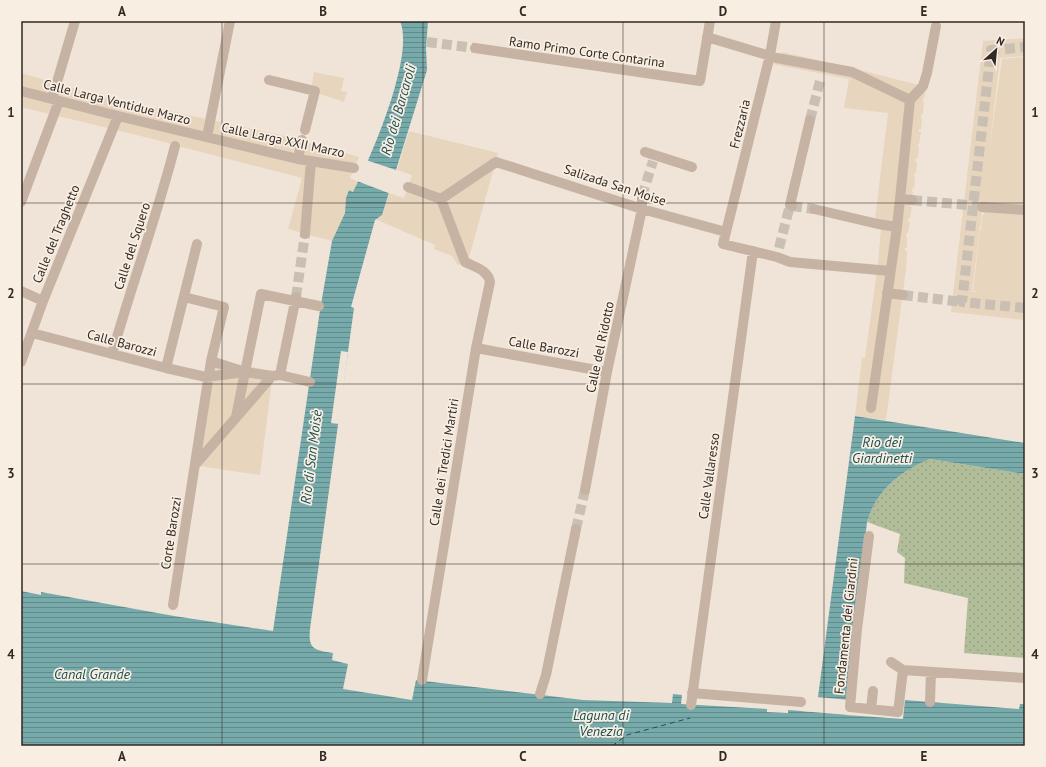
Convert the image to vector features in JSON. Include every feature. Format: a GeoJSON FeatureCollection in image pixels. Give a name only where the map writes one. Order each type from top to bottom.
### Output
{"type":"FeatureCollection","features":[{"type":"Feature","properties":{"kind":"street"},"geometry":{"type":"LineString","coordinates":[[21,202],[56,100],[75,21]]}},
{"type":"Feature","properties":{"kind":"street"},"geometry":{"type":"LineString","coordinates":[[207,137],[230,21]]}},
{"type":"Feature","properties":{"kind":"street"},"geometry":{"type":"LineString","coordinates":[[710,21],[710,38],[822,70],[852,72],[910,100]]}},
{"type":"Feature","properties":{"kind":"street","name":"Frezzaria"},"geometry":{"type":"LineString","coordinates":[[753,251],[723,244],[774,57],[776,21]]}},
{"type":"Feature","properties":{"kind":"street"},"geometry":{"type":"LineString","coordinates":[[871,408],[897,227],[910,100],[923,86],[927,74],[936,26]]}},
{"type":"Feature","properties":{"kind":"street","name":"Ramo Primo Corte Contarina"},"geometry":{"type":"LineString","coordinates":[[476,48],[700,81],[710,38]]}},
{"type":"Feature","properties":{"kind":"street"},"geometry":{"type":"LineString","coordinates":[[269,80],[315,91],[298,158]]}},
{"type":"Feature","properties":{"kind":"street","name":"Calle Larga Ventidue Marzo"},"geometry":{"type":"LineString","coordinates":[[21,91],[207,137]]}},
{"type":"Feature","properties":{"kind":"street","name":"Calle del Traghetto"},"geometry":{"type":"LineString","coordinates":[[21,362],[43,301],[118,116]]}},
{"type":"Feature","properties":{"kind":"street"},"geometry":{"type":"LineString","coordinates":[[792,206],[790,205],[810,120]]}},
{"type":"Feature","properties":{"kind":"street","name":"Calle Larga XXII Marzo"},"geometry":{"type":"LineString","coordinates":[[207,137],[311,161],[354,168]]}},
{"type":"Feature","properties":{"kind":"street","name":"Calle del Squero"},"geometry":{"type":"LineString","coordinates":[[112,354],[164,190],[175,146]]}},
{"type":"Feature","properties":{"kind":"street"},"geometry":{"type":"LineString","coordinates":[[645,152],[654,158],[692,167]]}},
{"type":"Feature","properties":{"kind":"street"},"geometry":{"type":"LineString","coordinates":[[305,234],[311,161]]}},
{"type":"Feature","properties":{"kind":"street","name":"Salizada San Moise"},"geometry":{"type":"LineString","coordinates":[[441,199],[496,162],[642,209],[726,232]]}},
{"type":"Feature","properties":{"kind":"street"},"geometry":{"type":"LineString","coordinates":[[408,187],[441,199]]}},
{"type":"Feature","properties":{"kind":"street","name":"Calle del Ridotto"},"geometry":{"type":"LineString","coordinates":[[585,490],[642,209],[642,196]]}},
{"type":"Feature","properties":{"kind":"street","name":"Calle dei Tredici Martiri"},"geometry":{"type":"LineString","coordinates":[[422,680],[476,348],[490,282],[489,276],[484,271],[465,262],[441,199]]}},
{"type":"Feature","properties":{"kind":"street"},"geometry":{"type":"LineString","coordinates":[[900,199],[912,200]]}},
{"type":"Feature","properties":{"kind":"street"},"geometry":{"type":"LineString","coordinates":[[982,207],[1025,210]]}},
{"type":"Feature","properties":{"kind":"street"},"geometry":{"type":"LineString","coordinates":[[814,209],[897,227]]}},
{"type":"Feature","properties":{"kind":"street"},"geometry":{"type":"LineString","coordinates":[[166,368],[197,244]]}},
{"type":"Feature","properties":{"kind":"street"},"geometry":{"type":"LineString","coordinates":[[753,251],[778,253],[790,262],[802,264],[890,271]]}},
{"type":"Feature","properties":{"kind":"street","name":"Calle Vallaresso"},"geometry":{"type":"LineString","coordinates":[[691,705],[753,251]]}},
{"type":"Feature","properties":{"kind":"street"},"geometry":{"type":"LineString","coordinates":[[21,292],[43,301]]}},
{"type":"Feature","properties":{"kind":"street"},"geometry":{"type":"LineString","coordinates":[[887,293],[903,295]]}},
{"type":"Feature","properties":{"kind":"street"},"geometry":{"type":"LineString","coordinates":[[235,418],[261,294],[296,299],[318,306]]}},
{"type":"Feature","properties":{"kind":"street","name":"Corte Barozzi"},"geometry":{"type":"LineString","coordinates":[[173,605],[207,377],[224,306],[184,297]]}},
{"type":"Feature","properties":{"kind":"street"},"geometry":{"type":"LineString","coordinates":[[195,465],[235,418],[276,376],[296,299]]}},
{"type":"Feature","properties":{"kind":"street","name":"Calle Barozzi"},"geometry":{"type":"LineString","coordinates":[[32,333],[166,368],[207,377]]}},
{"type":"Feature","properties":{"kind":"street","name":"Calle Barozzi"},"geometry":{"type":"LineString","coordinates":[[476,348],[608,372]]}},
{"type":"Feature","properties":{"kind":"street"},"geometry":{"type":"LineString","coordinates":[[211,361],[310,382]]}},
{"type":"Feature","properties":{"kind":"street"},"geometry":{"type":"LineString","coordinates":[[207,377],[246,369]]}},
{"type":"Feature","properties":{"kind":"street"},"geometry":{"type":"LineString","coordinates":[[540,694],[546,676],[576,529]]}},
{"type":"Feature","properties":{"kind":"street","name":"Fondamenta dei Giardini"},"geometry":{"type":"LineString","coordinates":[[869,536],[869,552],[850,707],[898,712],[903,670]]}},
{"type":"Feature","properties":{"kind":"street"},"geometry":{"type":"LineString","coordinates":[[891,662],[903,670],[1025,678]]}},
{"type":"Feature","properties":{"kind":"street"},"geometry":{"type":"LineString","coordinates":[[930,702],[931,672]]}},
{"type":"Feature","properties":{"kind":"street"},"geometry":{"type":"LineString","coordinates":[[871,709],[873,691]]}},
{"type":"Feature","properties":{"kind":"street"},"geometry":{"type":"LineString","coordinates":[[692,693],[801,702]]}},
{"type":"Feature","properties":{"kind":"street"},"geometry":{"type":"LineString","coordinates":[[720,696],[720,706]]}},
{"type":"Feature","properties":{"kind":"green space"},"geometry":{"type":"Polygon","coordinates":[[[930,459],[1025,474],[1025,658],[964,653],[968,598],[904,583],[905,558],[897,552],[900,534],[867,522],[876,501],[891,483],[899,476],[930,459]]]}},
{"type":"Feature","properties":{"kind":"shaded area"},"geometry":{"type":"Polygon","coordinates":[[[1025,38],[1025,56],[1000,58],[989,152],[1002,59],[1025,57],[1025,320],[951,312],[983,41],[1025,38]],[[982,210],[972,292],[979,292],[973,291],[980,230],[982,228],[982,216],[984,214],[982,210]]]}},
{"type":"Feature","properties":{"kind":"shaded area"},"geometry":{"type":"Polygon","coordinates":[[[782,52],[926,87],[923,99],[923,114],[921,114],[921,129],[919,129],[919,132],[921,132],[918,144],[918,158],[916,158],[915,161],[917,162],[916,173],[914,173],[914,189],[912,188],[912,204],[910,204],[910,207],[912,207],[910,218],[908,219],[908,222],[910,222],[906,236],[906,269],[886,420],[855,416],[862,358],[865,358],[878,263],[881,229],[875,219],[888,113],[844,108],[849,79],[772,64],[782,52]]]}},
{"type":"Feature","properties":{"kind":"shaded area"},"geometry":{"type":"Polygon","coordinates":[[[314,72],[344,78],[341,91],[347,92],[344,102],[317,93],[312,86],[314,72]]]}},
{"type":"Feature","properties":{"kind":"shaded area"},"geometry":{"type":"Polygon","coordinates":[[[21,73],[100,96],[299,139],[359,157],[350,178],[358,182],[353,192],[349,190],[346,198],[345,213],[332,241],[288,229],[302,178],[157,140],[21,107],[21,73]]]}},
{"type":"Feature","properties":{"kind":"shaded area"},"geometry":{"type":"Polygon","coordinates":[[[409,131],[498,153],[470,254],[465,262],[458,265],[452,256],[434,249],[435,245],[375,219],[382,215],[389,193],[404,198],[412,175],[397,170],[409,131]]]}},
{"type":"Feature","properties":{"kind":"shaded area"},"geometry":{"type":"Polygon","coordinates":[[[214,360],[273,371],[260,475],[192,465],[214,360]]]}},
{"type":"Feature","properties":{"kind":"water"},"geometry":{"type":"Polygon","coordinates":[[[400,21],[428,21],[426,48],[427,70],[382,215],[375,220],[351,307],[354,308],[310,629],[311,645],[321,651],[333,653],[332,660],[348,664],[343,689],[412,700],[416,680],[583,700],[672,703],[673,694],[682,695],[681,704],[767,709],[767,712],[788,713],[788,710],[816,712],[855,416],[1025,443],[1025,474],[930,459],[899,476],[876,501],[867,522],[846,715],[903,719],[905,700],[1019,709],[1020,704],[1025,704],[1025,746],[21,746],[21,591],[41,595],[41,592],[174,616],[273,631],[320,310],[332,241],[345,213],[346,198],[349,190],[353,192],[361,176],[389,107],[402,58],[403,37],[400,21]]]}},
{"type":"Feature","properties":{"kind":"pier"},"geometry":{"type":"Polygon","coordinates":[[[366,160],[399,171],[391,194],[357,181],[366,160]]]}},
{"type":"Feature","properties":{"kind":"pier"},"geometry":{"type":"Polygon","coordinates":[[[341,351],[348,352],[339,424],[331,423],[341,351]]]}},
{"type":"Feature","properties":{"kind":"pier"},"geometry":{"type":"Polygon","coordinates":[[[817,697],[850,700],[849,715],[800,711],[800,709],[815,710],[817,697]]]}},
{"type":"Feature","properties":{"kind":"ferry route"},"geometry":{"type":"LineString","coordinates":[[612,746],[627,735],[690,718]]}},
{"type":"Feature","properties":{"kind":"tunnel"},"geometry":{"type":"LineString","coordinates":[[427,42],[475,48]]}},
{"type":"Feature","properties":{"kind":"tunnel"},"geometry":{"type":"LineString","coordinates":[[1005,49],[1025,47]]}},
{"type":"Feature","properties":{"kind":"tunnel"},"geometry":{"type":"LineString","coordinates":[[999,49],[991,50],[962,302],[1025,308]]}},
{"type":"Feature","properties":{"kind":"tunnel"},"geometry":{"type":"LineString","coordinates":[[810,120],[821,77]]}},
{"type":"Feature","properties":{"kind":"tunnel"},"geometry":{"type":"LineString","coordinates":[[642,196],[653,161]]}},
{"type":"Feature","properties":{"kind":"tunnel"},"geometry":{"type":"LineString","coordinates":[[912,200],[978,206]]}},
{"type":"Feature","properties":{"kind":"tunnel"},"geometry":{"type":"LineString","coordinates":[[779,248],[790,205]]}},
{"type":"Feature","properties":{"kind":"tunnel"},"geometry":{"type":"LineString","coordinates":[[792,206],[814,209]]}},
{"type":"Feature","properties":{"kind":"tunnel"},"geometry":{"type":"LineString","coordinates":[[296,297],[305,234]]}},
{"type":"Feature","properties":{"kind":"tunnel"},"geometry":{"type":"LineString","coordinates":[[903,295],[962,302]]}},
{"type":"Feature","properties":{"kind":"tunnel"},"geometry":{"type":"LineString","coordinates":[[576,529],[585,490]]}},
{"type":"Feature","properties":{"kind":"water label","name":"Rio dei Barcaroli"},"geometry":{"type":"Point","coordinates":[398,110]}},
{"type":"Feature","properties":{"kind":"water label","name":"Rio dei Giardinetti"},"geometry":{"type":"Point","coordinates":[882,450]}},
{"type":"Feature","properties":{"kind":"water label","name":"Rio di San Moisè"},"geometry":{"type":"Point","coordinates":[311,457]}},
{"type":"Feature","properties":{"kind":"water label","name":"Canal Grande"},"geometry":{"type":"Point","coordinates":[92,674]}},
{"type":"Feature","properties":{"kind":"water label","name":"Laguna di Venezia"},"geometry":{"type":"Point","coordinates":[601,724]}}]}
